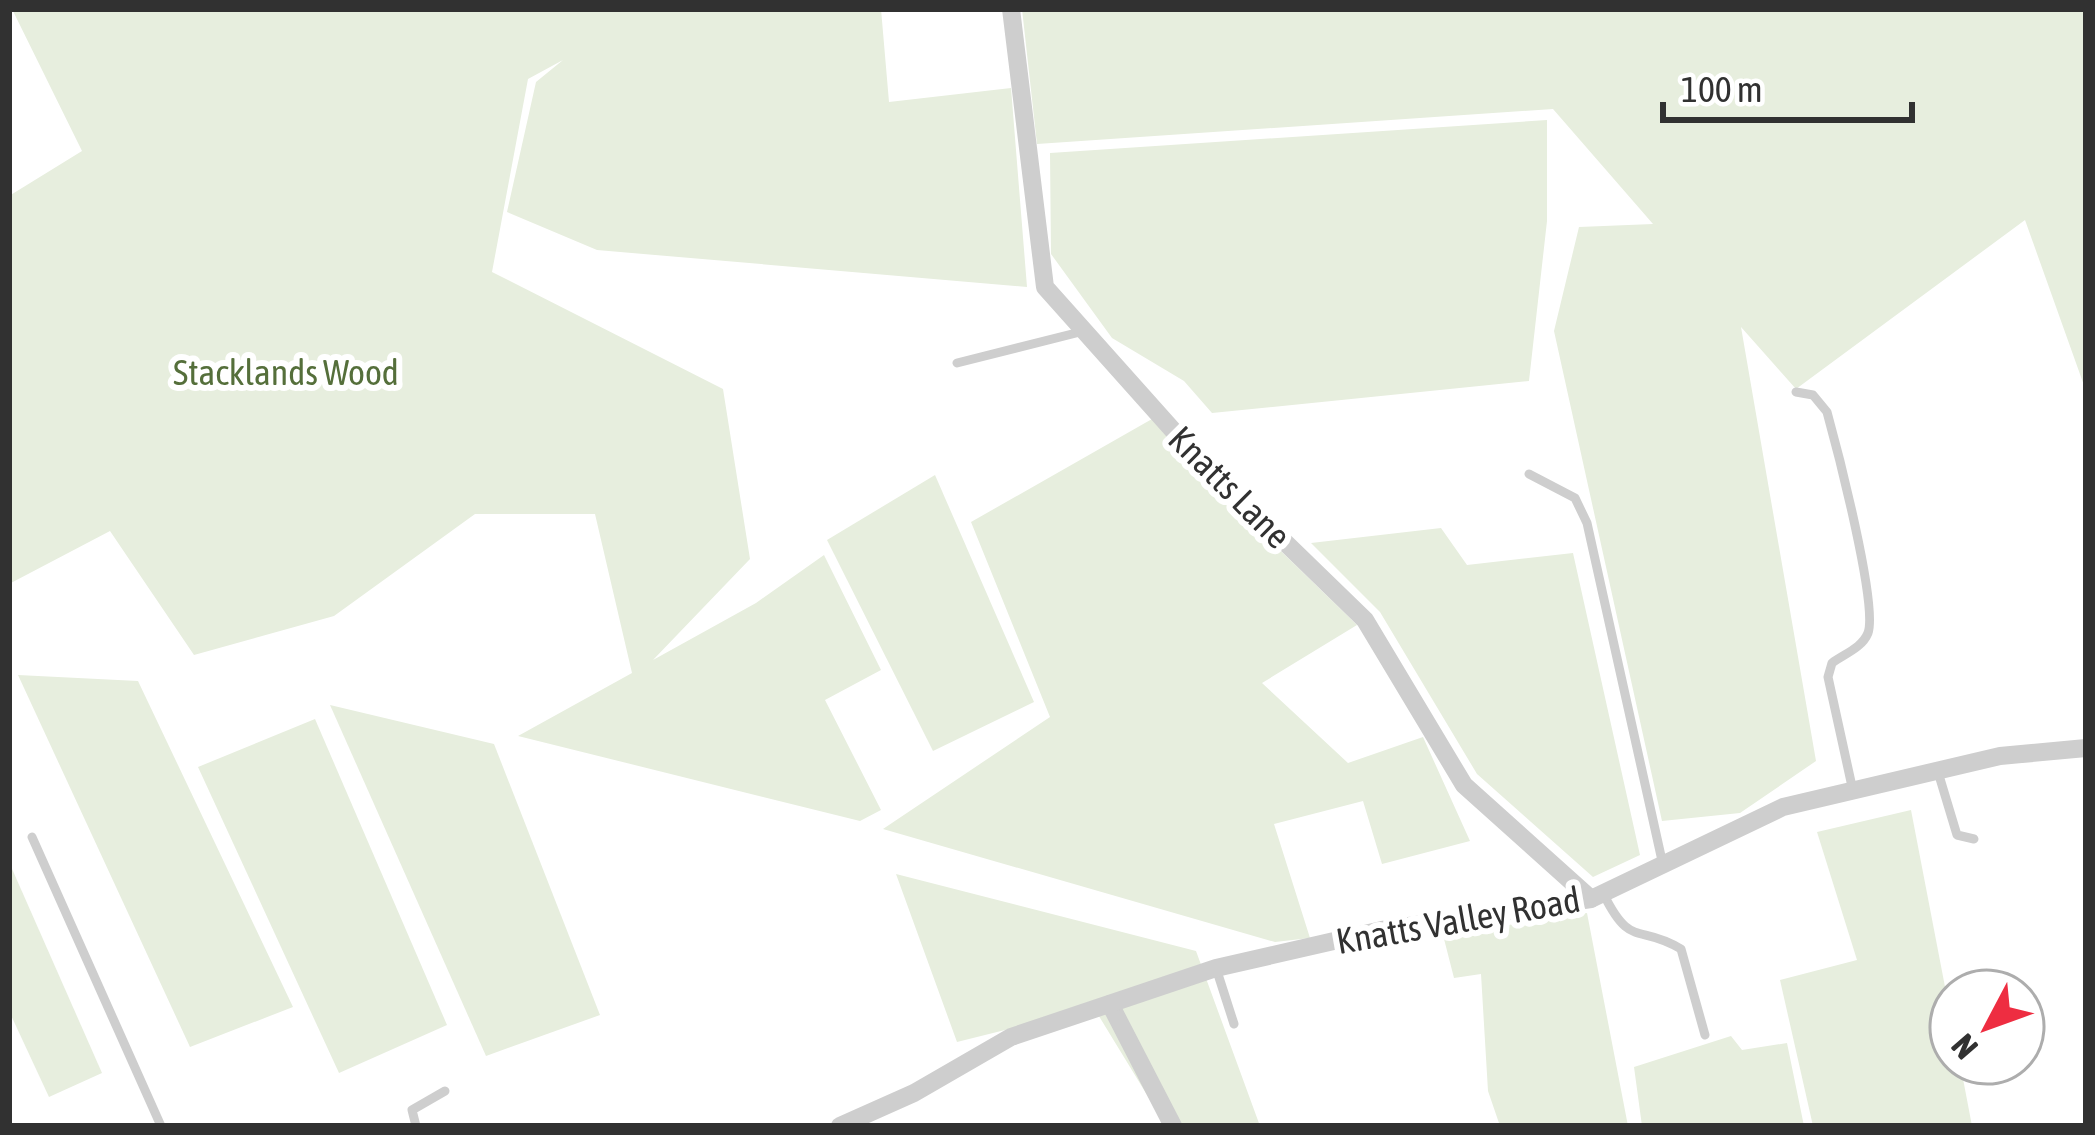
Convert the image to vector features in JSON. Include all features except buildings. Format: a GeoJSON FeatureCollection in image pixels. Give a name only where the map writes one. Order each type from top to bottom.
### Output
{"type":"FeatureCollection","features":[{"type":"Feature","properties":{"kind":"street","name":"Knatts Lane"},"geometry":{"type":"LineString","coordinates":[[1011,9],[1045,286],[1195,454],[1366,620],[1464,785],[1597,896]]}},
{"type":"Feature","properties":{"kind":"street","name":"Knatts Valley Road"},"geometry":{"type":"LineString","coordinates":[[840,1126],[914,1093],[1011,1037],[1216,968],[1382,930],[1597,896],[1783,807],[2000,756],[2086,748]]}},
{"type":"Feature","properties":{"kind":"street"},"geometry":{"type":"LineString","coordinates":[[1110,1004],[1173,1126]]}},
{"type":"Feature","properties":{"kind":"lane"},"geometry":{"type":"LineString","coordinates":[[957,363],[1084,331]]}},
{"type":"Feature","properties":{"kind":"lane"},"geometry":{"type":"LineString","coordinates":[[1796,392],[1813,395],[1826,412],[1863,578],[1869,631],[1862,643],[1832,663],[1828,676],[1853,791]]}},
{"type":"Feature","properties":{"kind":"lane"},"geometry":{"type":"LineString","coordinates":[[1529,474],[1576,498],[1587,523],[1663,865]]}},
{"type":"Feature","properties":{"kind":"lane"},"geometry":{"type":"LineString","coordinates":[[1938,771],[1957,835],[1974,839]]}},
{"type":"Feature","properties":{"kind":"lane"},"geometry":{"type":"LineString","coordinates":[[32,837],[161,1126]]}},
{"type":"Feature","properties":{"kind":"lane"},"geometry":{"type":"LineString","coordinates":[[1597,896],[1633,935],[1681,950],[1705,1035]]}},
{"type":"Feature","properties":{"kind":"lane"},"geometry":{"type":"LineString","coordinates":[[1216,968],[1234,1024]]}},
{"type":"Feature","properties":{"kind":"lane"},"geometry":{"type":"LineString","coordinates":[[416,1126],[412,1109],[445,1091]]}},
{"type":"Feature","properties":{"kind":"green space","name":"Stacklands Wood"},"geometry":{"type":"Polygon","coordinates":[[[12,9],[881,9],[889,102],[1011,88],[1027,287],[597,250],[507,212],[536,82],[563,60],[528,79],[492,272],[723,389],[750,559],[653,660],[756,603],[824,555],[881,670],[825,700],[881,810],[860,821],[518,736],[632,673],[595,514],[475,514],[334,616],[194,655],[110,531],[9,584],[9,196],[82,151],[12,9]]]}},
{"type":"Feature","properties":{"kind":"green space"},"geometry":{"type":"Polygon","coordinates":[[[1022,9],[2086,9],[2086,391],[2025,220],[1796,389],[1741,327],[1816,761],[1740,813],[1662,821],[1554,331],[1579,227],[1653,224],[1553,109],[1037,144],[1022,9]]]}},
{"type":"Feature","properties":{"kind":"green space"},"geometry":{"type":"Polygon","coordinates":[[[1547,120],[1547,221],[1529,381],[1212,413],[1184,381],[1112,338],[1051,254],[1050,153],[1547,120]]]}},
{"type":"Feature","properties":{"kind":"green space"},"geometry":{"type":"Polygon","coordinates":[[[1152,419],[1190,463],[1357,625],[1262,683],[1348,763],[1423,737],[1470,841],[1382,864],[1363,801],[1274,824],[1310,938],[1275,942],[883,829],[1050,717],[971,522],[1152,419]]]}},
{"type":"Feature","properties":{"kind":"green space"},"geometry":{"type":"Polygon","coordinates":[[[935,475],[1034,702],[933,751],[827,540],[935,475]]]}},
{"type":"Feature","properties":{"kind":"green space"},"geometry":{"type":"Polygon","coordinates":[[[1441,528],[1467,565],[1573,553],[1640,855],[1593,877],[1477,774],[1380,612],[1311,543],[1441,528]]]}},
{"type":"Feature","properties":{"kind":"green space"},"geometry":{"type":"Polygon","coordinates":[[[18,675],[138,681],[293,1007],[190,1047],[18,675]]]}},
{"type":"Feature","properties":{"kind":"green space"},"geometry":{"type":"Polygon","coordinates":[[[330,705],[494,744],[600,1015],[486,1056],[330,705]]]}},
{"type":"Feature","properties":{"kind":"green space"},"geometry":{"type":"Polygon","coordinates":[[[315,719],[447,1025],[339,1073],[198,767],[315,719]]]}},
{"type":"Feature","properties":{"kind":"green space"},"geometry":{"type":"Polygon","coordinates":[[[1911,810],[1941,967],[1927,967],[1927,1087],[1965,1087],[1972,1126],[1813,1126],[1780,980],[1857,960],[1817,832],[1911,810]]]}},
{"type":"Feature","properties":{"kind":"green space"},"geometry":{"type":"Polygon","coordinates":[[[9,862],[102,1073],[49,1097],[9,1011],[9,862]]]}},
{"type":"Feature","properties":{"kind":"green space"},"geometry":{"type":"Polygon","coordinates":[[[896,874],[1196,951],[1260,1126],[1166,1126],[1094,1008],[957,1042],[896,874]]]}},
{"type":"Feature","properties":{"kind":"green space"},"geometry":{"type":"Polygon","coordinates":[[[1587,913],[1628,1126],[1500,1126],[1488,1091],[1481,974],[1454,978],[1443,935],[1587,913]]]}},
{"type":"Feature","properties":{"kind":"green space"},"geometry":{"type":"Polygon","coordinates":[[[1731,1036],[1742,1050],[1787,1043],[1804,1126],[1642,1126],[1634,1067],[1731,1036]]]}}]}
